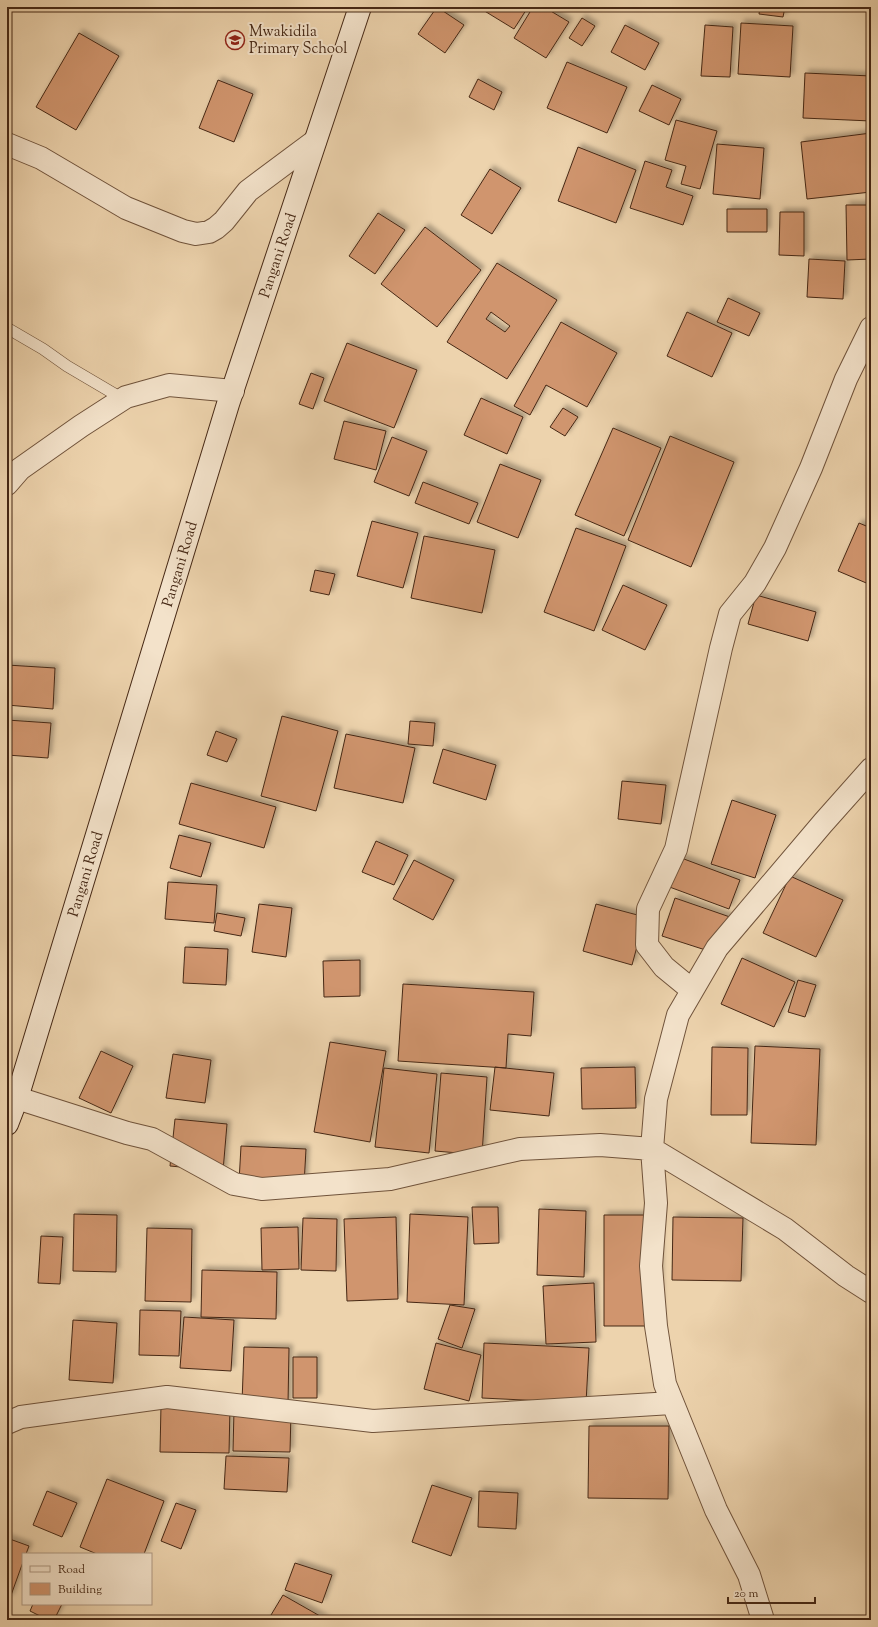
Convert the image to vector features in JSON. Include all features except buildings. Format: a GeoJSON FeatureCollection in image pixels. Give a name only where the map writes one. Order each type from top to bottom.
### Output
{"type":"FeatureCollection","features":[{"type":"Feature","properties":{"kind":"street","name":"Pangani Road"},"geometry":{"type":"LineString","coordinates":[[7,1124],[12,1099],[233,391],[360,7]]}},
{"type":"Feature","properties":{"kind":"street"},"geometry":{"type":"LineString","coordinates":[[7,144],[41,158],[126,208],[183,231],[196,234],[209,232],[216,228],[224,221],[248,191],[315,141]]}},
{"type":"Feature","properties":{"kind":"street"},"geometry":{"type":"LineString","coordinates":[[692,990],[664,967],[647,945],[648,909],[676,849],[730,614],[754,583],[775,548],[811,468],[846,379],[871,328]]}},
{"type":"Feature","properties":{"kind":"street"},"geometry":{"type":"LineString","coordinates":[[7,484],[20,469],[81,426],[123,399],[169,385],[233,391]]}},
{"type":"Feature","properties":{"kind":"street"},"geometry":{"type":"LineString","coordinates":[[763,1620],[749,1574],[716,1510],[665,1384],[656,1326],[651,1266],[656,1203],[652,1148],[656,1099],[678,1015],[717,948],[871,769]]}},
{"type":"Feature","properties":{"kind":"street"},"geometry":{"type":"LineString","coordinates":[[12,1099],[152,1139],[234,1184],[262,1189],[390,1179],[520,1148],[600,1145],[652,1148],[785,1229],[846,1276],[871,1292]]}},
{"type":"Feature","properties":{"kind":"street"},"geometry":{"type":"LineString","coordinates":[[7,1423],[21,1417],[167,1397],[373,1421],[672,1403]]}},
{"type":"Feature","properties":{"kind":"lane"},"geometry":{"type":"LineString","coordinates":[[7,328],[123,399]]}},
{"type":"Feature","properties":{"kind":"place","name":"Mwakidila Primary School"},"geometry":{"type":"Point","coordinates":[235,40]}}]}
